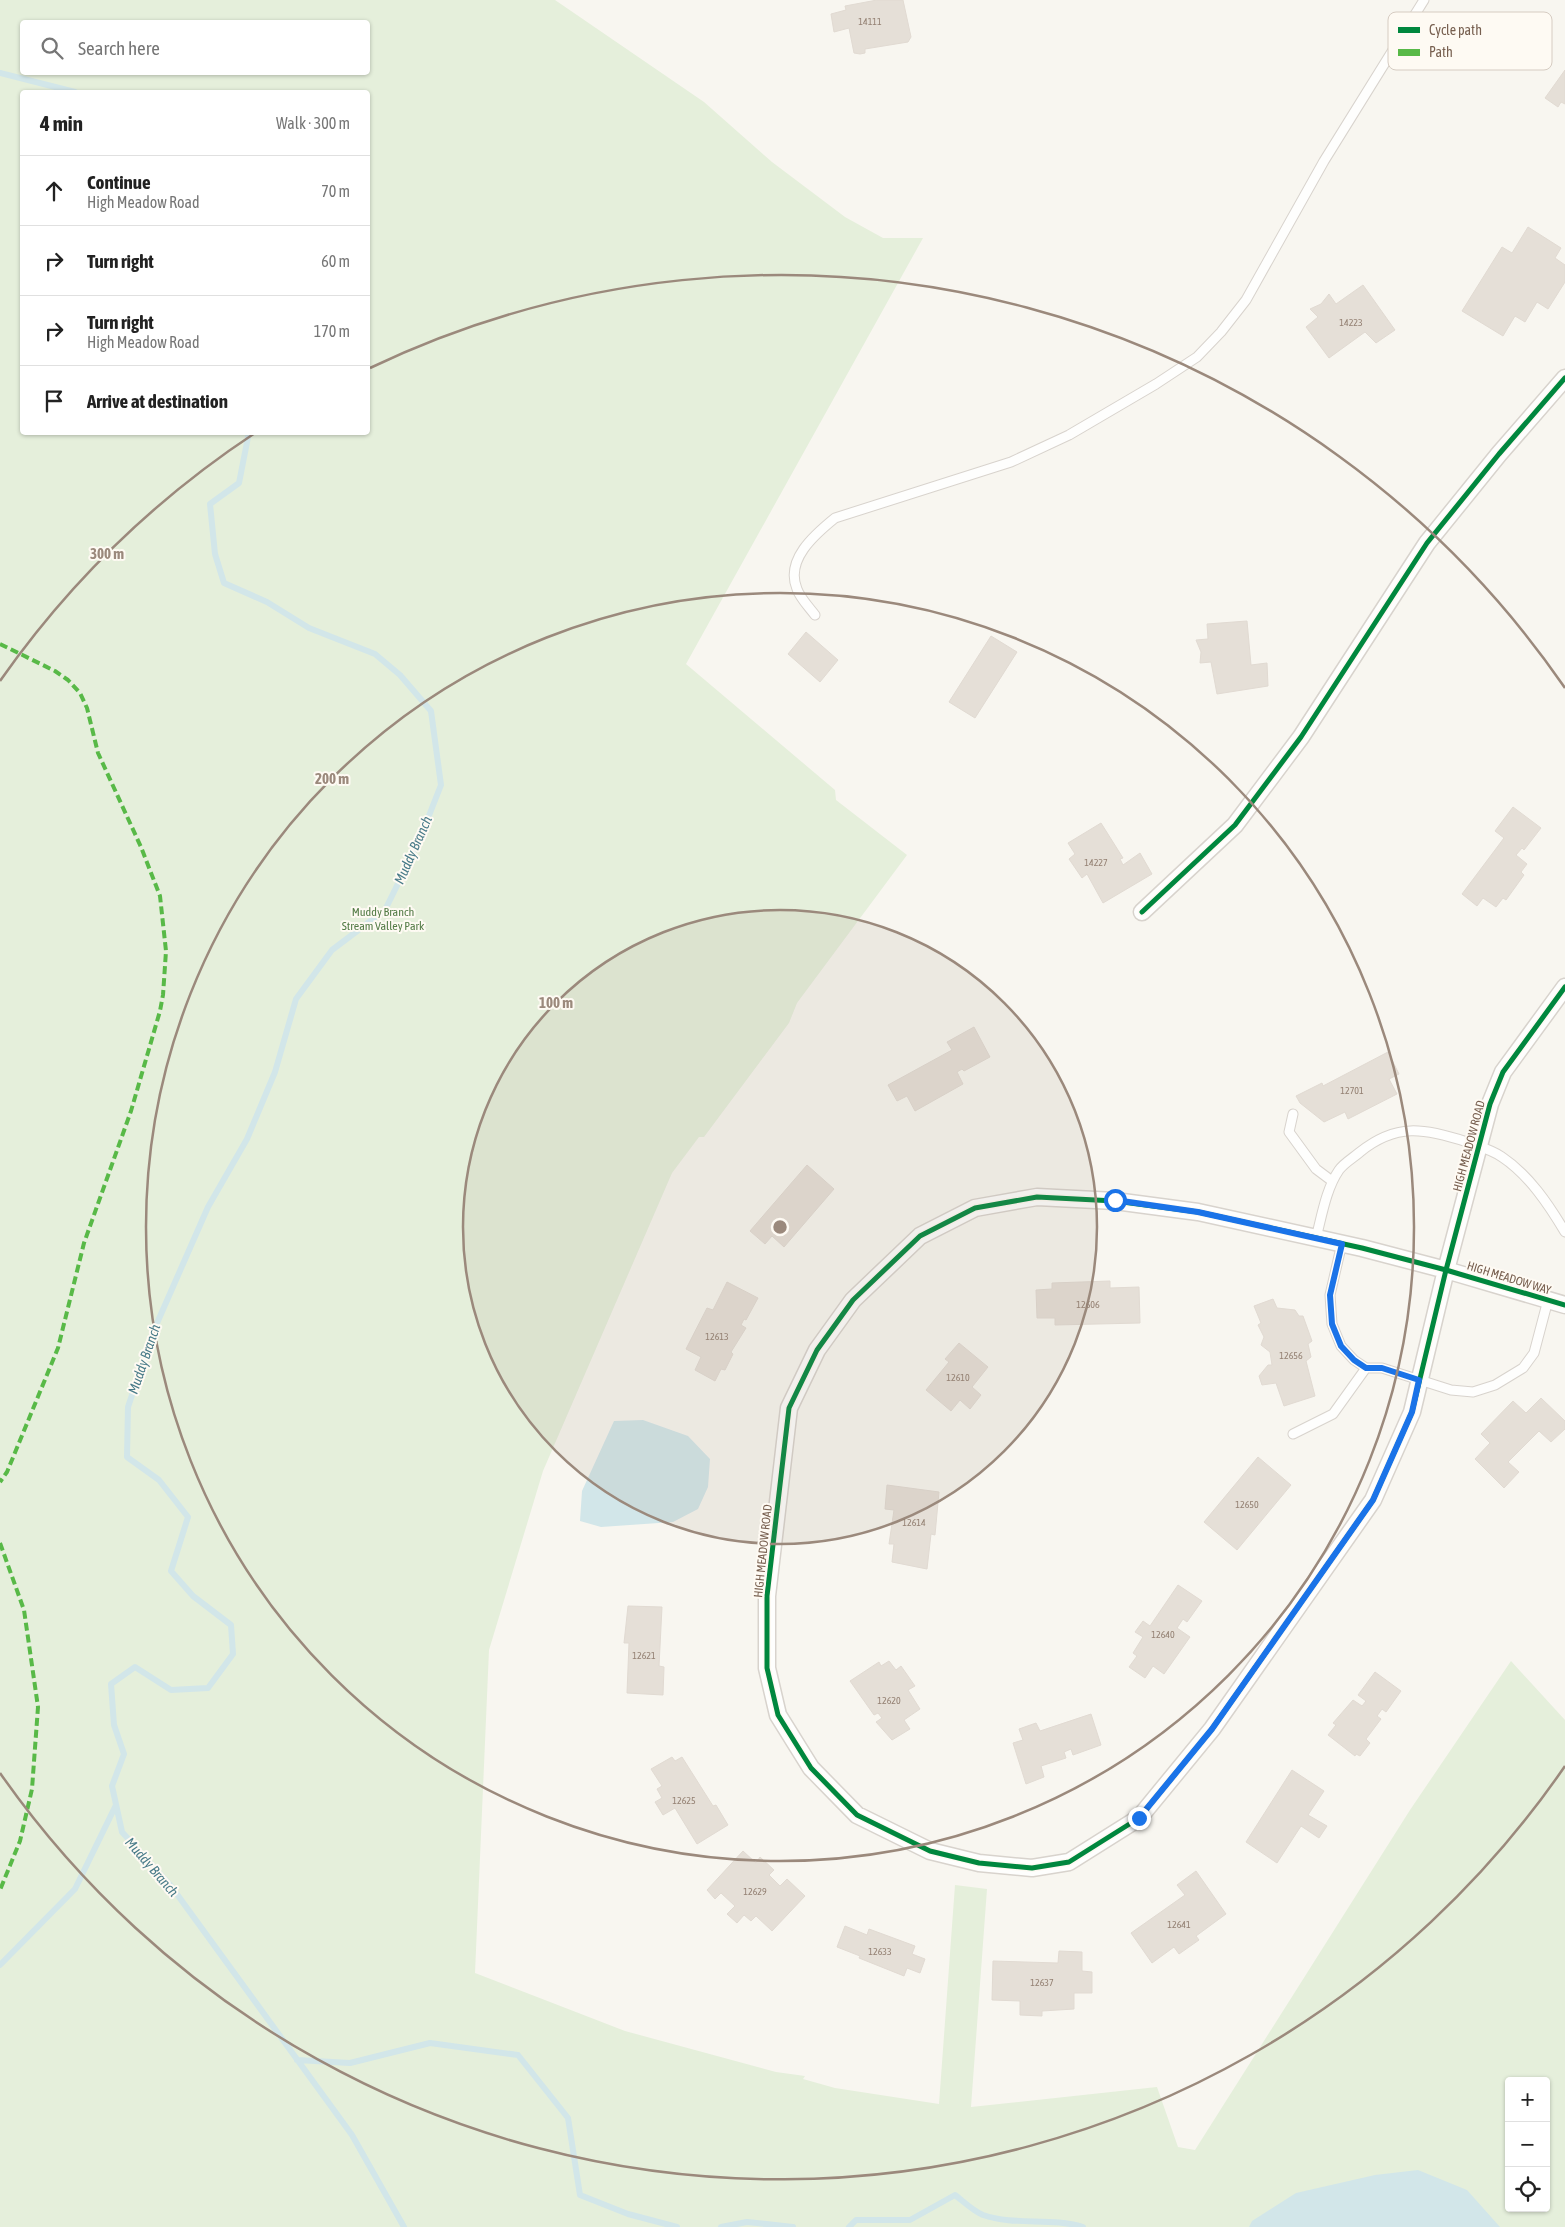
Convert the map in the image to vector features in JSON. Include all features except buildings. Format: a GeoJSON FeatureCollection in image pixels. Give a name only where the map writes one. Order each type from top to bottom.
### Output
{"type":"FeatureCollection","features":[{"type":"Feature","properties":{"kind":"street"},"geometry":{"type":"LineString","coordinates":[[1142,912],[1235,824],[1302,737],[1427,543],[1499,454],[1565,378]]}},
{"type":"Feature","properties":{"kind":"street","name":"HIGH MEADOW ROAD"},"geometry":{"type":"LineString","coordinates":[[1446,1270],[1342,1244],[1198,1212],[1115,1200],[1038,1197],[975,1208],[920,1236],[853,1300],[817,1350],[789,1408],[767,1596],[767,1668],[778,1715],[811,1768],[857,1815],[930,1851],[980,1863],[1032,1868],[1069,1862],[1139,1818],[1212,1729],[1373,1500],[1412,1412],[1446,1270],[1490,1104],[1503,1072],[1565,987]]}},
{"type":"Feature","properties":{"kind":"street","name":"HIGH MEADOW WAY"},"geometry":{"type":"LineString","coordinates":[[1446,1270],[1565,1305]]}},
{"type":"Feature","properties":{"kind":"lane"},"geometry":{"type":"LineString","coordinates":[[1416,12],[1424,0]]}},
{"type":"Feature","properties":{"kind":"lane"},"geometry":{"type":"LineString","coordinates":[[815,615],[797,590],[793,574],[799,556],[814,535],[835,518],[1011,462],[1069,435],[1156,384],[1197,357],[1221,332],[1246,300],[1324,160],[1388,58]]}},
{"type":"Feature","properties":{"kind":"lane"},"geometry":{"type":"LineString","coordinates":[[1293,1114],[1289,1132],[1316,1169],[1332,1181]]}},
{"type":"Feature","properties":{"kind":"lane"},"geometry":{"type":"LineString","coordinates":[[1316,1238],[1332,1181],[1341,1167],[1375,1140],[1400,1131],[1423,1130],[1479,1146],[1501,1156],[1521,1173],[1551,1208],[1565,1232]]}},
{"type":"Feature","properties":{"kind":"lane"},"geometry":{"type":"LineString","coordinates":[[1342,1244],[1330,1295],[1332,1324],[1341,1346],[1354,1360],[1366,1368],[1382,1368],[1451,1390],[1473,1392],[1495,1385],[1523,1368],[1534,1353],[1548,1300]]}},
{"type":"Feature","properties":{"kind":"lane"},"geometry":{"type":"LineString","coordinates":[[1293,1434],[1333,1414],[1366,1368]]}},
{"type":"Feature","properties":{"kind":"green space","name":"Muddy Branch Stream Valley Park"},"geometry":{"type":"Polygon","coordinates":[[[0,0],[555,0],[704,102],[772,162],[845,217],[883,238],[923,238],[686,664],[835,790],[836,800],[907,855],[797,1003],[789,1023],[704,1137],[699,1137],[672,1173],[543,1471],[489,1650],[475,1973],[625,2031],[776,2072],[805,2076],[803,2079],[835,2088],[939,2104],[955,1885],[987,1889],[971,2107],[1157,2087],[1178,2147],[1195,2150],[1410,1810],[1511,1661],[1565,1720],[1565,2227],[0,2227],[0,0]]]}},
{"type":"Feature","properties":{"kind":"shaded area"},"geometry":{"type":"Polygon","coordinates":[[[643,1420],[688,1436],[710,1459],[708,1487],[698,1509],[673,1522],[601,1527],[580,1521],[582,1491],[614,1421],[643,1420]]]}},
{"type":"Feature","properties":{"kind":"shaded area"},"geometry":{"type":"Polygon","coordinates":[[[1418,2170],[1467,2190],[1500,2227],[1249,2227],[1252,2221],[1296,2193],[1375,2175],[1418,2170]]]}},
{"type":"Feature","properties":{"kind":"waterway","name":"Muddy Branch"},"geometry":{"type":"LineString","coordinates":[[0,73],[67,90]]}},
{"type":"Feature","properties":{"kind":"waterway","name":"Muddy Branch"},"geometry":{"type":"LineString","coordinates":[[248,435],[239,483],[210,504],[215,554],[224,583],[267,602],[309,628],[375,654],[400,675],[431,711],[441,785],[419,841],[385,910],[332,950],[296,999],[275,1072],[247,1139],[208,1207],[154,1330],[128,1407],[127,1457],[159,1480],[188,1517],[171,1571],[193,1596],[231,1625],[233,1654],[208,1688],[171,1690],[135,1667],[111,1684],[114,1725],[124,1754],[112,1786],[122,1832],[171,1886],[352,2135],[404,2227]]}},
{"type":"Feature","properties":{"kind":"waterway"},"geometry":{"type":"LineString","coordinates":[[0,1965],[75,1889],[116,1805]]}},
{"type":"Feature","properties":{"kind":"waterway"},"geometry":{"type":"LineString","coordinates":[[297,2060],[350,2063],[430,2043],[518,2055],[568,2118],[580,2195],[628,2214],[677,2227]]}},
{"type":"Feature","properties":{"kind":"waterway"},"geometry":{"type":"LineString","coordinates":[[849,2227],[856,2220],[910,2220],[955,2195],[983,2215],[1008,2220],[1058,2222],[1083,2227]]}},
{"type":"Feature","properties":{"kind":"waterway"},"geometry":{"type":"LineString","coordinates":[[721,2227],[747,2222],[793,2227]]}},
{"type":"Feature","properties":{"kind":"marked path"},"geometry":{"type":"LineString","coordinates":[[0,644],[55,671],[68,680],[80,693],[87,708],[98,753],[141,847],[160,896],[166,951],[160,1011],[131,1111],[84,1243],[58,1348],[7,1472],[0,1482]]}},
{"type":"Feature","properties":{"kind":"marked path"},"geometry":{"type":"LineString","coordinates":[[0,1543],[24,1610],[38,1707],[32,1789],[20,1841],[0,1890]]}},
{"type":"Feature","properties":{"kind":"cycle path"},"geometry":{"type":"LineString","coordinates":[[1142,912],[1235,825],[1301,737],[1427,543],[1499,454],[1565,378]]}},
{"type":"Feature","properties":{"kind":"cycle path"},"geometry":{"type":"LineString","coordinates":[[1565,987],[1503,1072],[1490,1104],[1446,1270],[1412,1412],[1373,1500],[1212,1729],[1139,1818],[1069,1862],[1032,1868],[979,1863],[930,1851],[857,1815],[811,1768],[778,1715],[767,1668],[767,1596],[789,1408],[817,1350],[853,1300],[920,1236],[975,1208],[1037,1197],[1115,1201],[1198,1212],[1362,1248],[1446,1270],[1565,1305]]}},
{"type":"Feature","properties":{"kind":"route"},"geometry":{"type":"LineString","coordinates":[[1115,1200],[1198,1212],[1342,1244],[1330,1295],[1332,1324],[1341,1346],[1354,1360],[1366,1368],[1382,1368],[1419,1380],[1412,1412],[1373,1500],[1212,1729],[1139,1818]]}}]}
